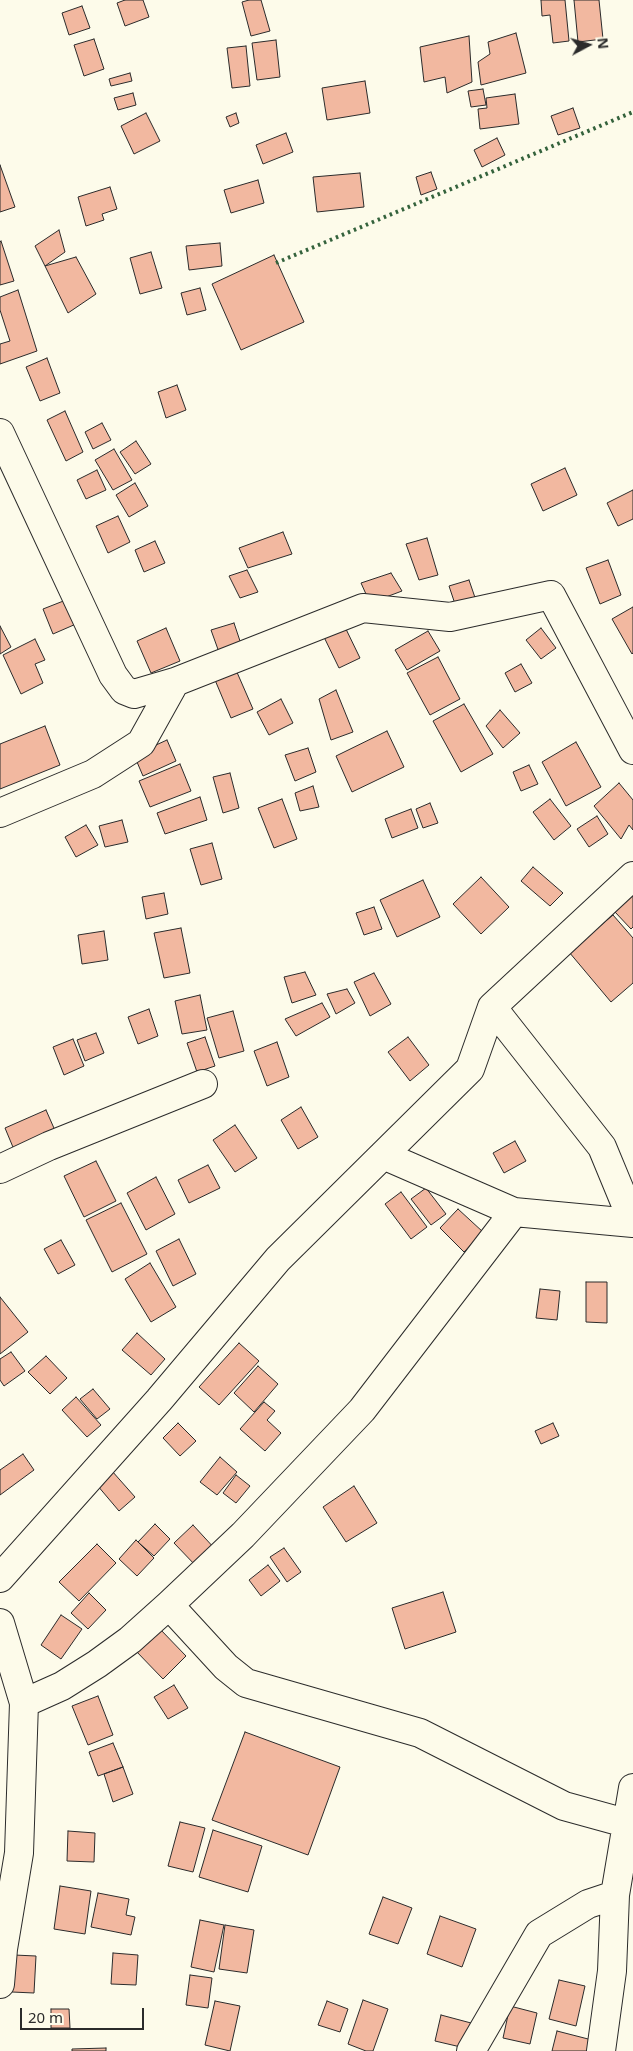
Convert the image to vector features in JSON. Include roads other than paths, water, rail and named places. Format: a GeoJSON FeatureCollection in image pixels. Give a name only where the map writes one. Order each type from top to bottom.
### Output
{"type":"FeatureCollection","features":[{"type":"Feature","properties":{"kind":"street"},"geometry":{"type":"LineString","coordinates":[[0,433],[113,675],[124,690],[134,694],[175,682],[363,608],[450,618],[551,595],[633,750]]}},
{"type":"Feature","properties":{"kind":"street"},"geometry":{"type":"LineString","coordinates":[[0,813],[93,774],[141,743],[175,682]]}},
{"type":"Feature","properties":{"kind":"street"},"geometry":{"type":"LineString","coordinates":[[0,1578],[159,1400],[278,1259],[470,1069],[492,1007],[633,876]]}},
{"type":"Feature","properties":{"kind":"street"},"geometry":{"type":"LineString","coordinates":[[383,1155],[514,1212],[633,1222],[602,1147],[492,1007]]}},
{"type":"Feature","properties":{"kind":"street"},"geometry":{"type":"LineString","coordinates":[[0,1169],[49,1146],[203,1084]]}},
{"type":"Feature","properties":{"kind":"street"},"geometry":{"type":"LineString","coordinates":[[24,1703],[62,1686],[130,1640],[242,1535],[362,1410],[514,1212]]}},
{"type":"Feature","properties":{"kind":"street"},"geometry":{"type":"LineString","coordinates":[[168,1605],[226,1667],[246,1683],[420,1734],[564,1806],[630,1824]]}},
{"type":"Feature","properties":{"kind":"street"},"geometry":{"type":"LineString","coordinates":[[0,1623],[24,1703],[19,1854],[3,1949],[0,1984]]}},
{"type":"Feature","properties":{"kind":"street"},"geometry":{"type":"LineString","coordinates":[[601,2051],[612,1971],[615,1895],[630,1824],[633,1788]]}},
{"type":"Feature","properties":{"kind":"street"},"geometry":{"type":"LineString","coordinates":[[471,2051],[539,1934],[588,1904],[615,1895]]}}]}
